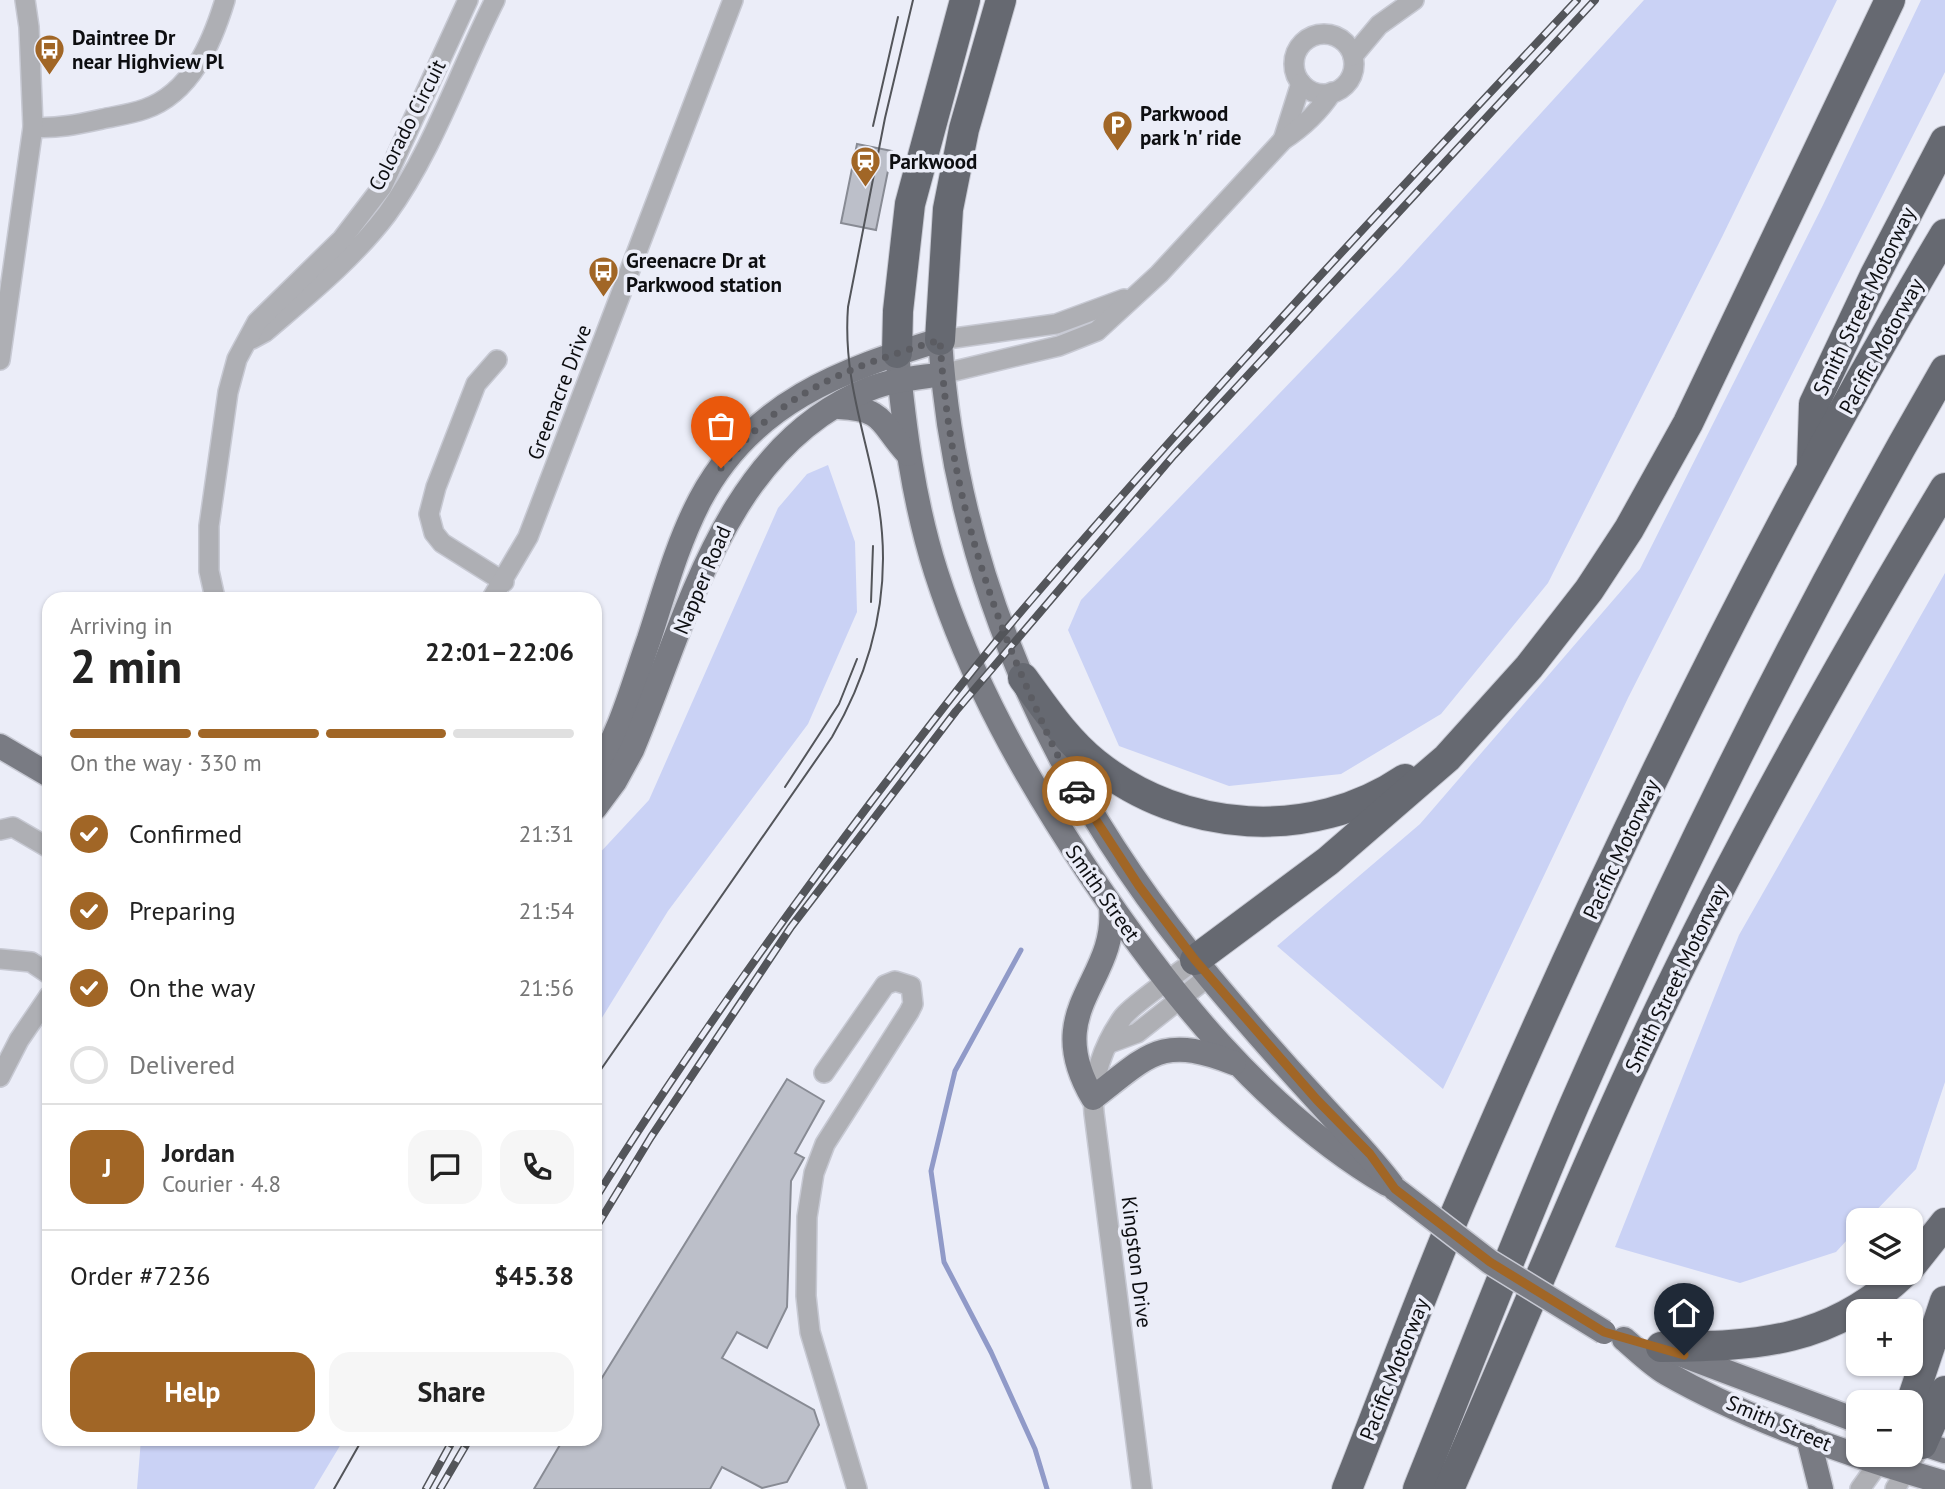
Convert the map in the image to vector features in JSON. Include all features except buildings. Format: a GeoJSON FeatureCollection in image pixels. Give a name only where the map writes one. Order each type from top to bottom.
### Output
{"type":"FeatureCollection","features":[{"type":"Feature","properties":{"kind":"highway"},"geometry":{"type":"LineString","coordinates":[[898,367],[898,311],[910,204],[965,0]]}},
{"type":"Feature","properties":{"kind":"highway"},"geometry":{"type":"LineString","coordinates":[[940,340],[948,209],[964,130],[1001,0]]}},
{"type":"Feature","properties":{"kind":"highway"},"geometry":{"type":"LineString","coordinates":[[1202,968],[1447,758],[1512,687],[1588,590],[1646,499],[1688,423],[1890,0]]}},
{"type":"Feature","properties":{"kind":"highway","name":"Smith Street Motorway"},"geometry":{"type":"LineString","coordinates":[[1812,469],[1814,404],[1875,275],[1945,141]]}},
{"type":"Feature","properties":{"kind":"highway","name":"Pacific Motorway"},"geometry":{"type":"LineString","coordinates":[[1347,1489],[1459,1206],[1544,1009],[1712,658],[1812,469],[1945,234]]}},
{"type":"Feature","properties":{"kind":"highway"},"geometry":{"type":"LineString","coordinates":[[1418,1489],[1575,1105],[1661,913],[1771,689],[1884,475],[1945,370]]}},
{"type":"Feature","properties":{"kind":"highway","name":"Smith Street Motorway"},"geometry":{"type":"LineString","coordinates":[[1449,1489],[1616,1102],[1706,915],[1779,776],[1945,488]]}},
{"type":"Feature","properties":{"kind":"highway"},"geometry":{"type":"LineString","coordinates":[[1023,678],[1061,729],[1095,763],[1151,796],[1204,816],[1233,821],[1284,822],[1335,812],[1387,791],[1447,758]]}},
{"type":"Feature","properties":{"kind":"highway"},"geometry":{"type":"LineString","coordinates":[[1923,1251],[1945,1223]]}},
{"type":"Feature","properties":{"kind":"highway"},"geometry":{"type":"LineString","coordinates":[[1661,1347],[1748,1345],[1794,1336],[1858,1308],[1888,1285]]}},
{"type":"Feature","properties":{"kind":"highway"},"geometry":{"type":"LineString","coordinates":[[1915,1390],[1945,1301]]}},
{"type":"Feature","properties":{"kind":"highway"},"geometry":{"type":"LineString","coordinates":[[1926,1445],[1945,1391]]}},
{"type":"Feature","properties":{"kind":"main road","name":"Napper Road"},"geometry":{"type":"LineString","coordinates":[[602,799],[632,750],[711,554],[736,505],[777,451],[807,426],[940,340]]}},
{"type":"Feature","properties":{"kind":"main road","name":"Smith Street"},"geometry":{"type":"LineString","coordinates":[[940,340],[953,456],[971,539],[995,612],[1045,733],[1085,805],[1139,886],[1202,968],[1317,1100],[1370,1154],[1395,1189]]}},
{"type":"Feature","properties":{"kind":"main road","name":"Napper Road"},"geometry":{"type":"LineString","coordinates":[[602,757],[625,708],[687,530],[701,498],[721,468],[764,421],[802,393],[839,373],[898,367],[942,374]]}},
{"type":"Feature","properties":{"kind":"main road","name":"Smith Street"},"geometry":{"type":"LineString","coordinates":[[898,367],[908,454],[925,536],[971,667],[1031,785],[1111,906],[1174,991],[1243,1066],[1355,1165],[1395,1189],[1490,1262],[1614,1336],[1664,1372],[1808,1437],[1846,1448]]}},
{"type":"Feature","properties":{"kind":"main road"},"geometry":{"type":"LineString","coordinates":[[839,407],[865,409],[876,414],[908,454]]}},
{"type":"Feature","properties":{"kind":"main road"},"geometry":{"type":"LineString","coordinates":[[0,746],[42,771]]}},
{"type":"Feature","properties":{"kind":"main road"},"geometry":{"type":"LineString","coordinates":[[0,766],[42,787]]}},
{"type":"Feature","properties":{"kind":"main road"},"geometry":{"type":"LineString","coordinates":[[1111,906],[1111,940],[1084,993],[1075,1028],[1077,1071],[1093,1098],[1137,1063],[1170,1049],[1202,1050],[1243,1066]]}},
{"type":"Feature","properties":{"kind":"main road","name":"Smith Street"},"geometry":{"type":"LineString","coordinates":[[1614,1336],[1661,1347],[1846,1416]]}},
{"type":"Feature","properties":{"kind":"main road"},"geometry":{"type":"LineString","coordinates":[[1808,1437],[1821,1489]]}},
{"type":"Feature","properties":{"kind":"main road","name":"Smith Street"},"geometry":{"type":"LineString","coordinates":[[1889,1467],[1901,1480],[1945,1483]]}},
{"type":"Feature","properties":{"kind":"street"},"geometry":{"type":"LineString","coordinates":[[0,360],[33,127],[29,27],[25,0]]}},
{"type":"Feature","properties":{"kind":"street"},"geometry":{"type":"LineString","coordinates":[[33,127],[72,126],[145,109],[163,100],[188,77],[214,35],[225,0]]}},
{"type":"Feature","properties":{"kind":"street","name":"Colorado Circuit"},"geometry":{"type":"LineString","coordinates":[[214,592],[209,570],[209,526],[228,392],[237,359],[257,322],[342,239],[382,187],[468,0]]}},
{"type":"Feature","properties":{"kind":"street","name":"Colorado Circuit"},"geometry":{"type":"LineString","coordinates":[[248,341],[265,332],[343,264],[388,212],[417,164],[495,0]]}},
{"type":"Feature","properties":{"kind":"street","name":"Greenacre Drive"},"geometry":{"type":"LineString","coordinates":[[496,592],[535,518],[733,0]]}},
{"type":"Feature","properties":{"kind":"street"},"geometry":{"type":"LineString","coordinates":[[1353,56],[1379,25],[1414,0]]}},
{"type":"Feature","properties":{"kind":"street"},"geometry":{"type":"LineString","coordinates":[[942,374],[1086,337],[1097,331],[1159,274],[1283,140],[1301,128],[1332,92],[1347,82],[1354,65],[1353,56],[1343,41],[1335,36],[1326,34],[1308,38],[1301,44],[1294,61],[1301,83],[1283,140]]}},
{"type":"Feature","properties":{"kind":"street"},"geometry":{"type":"LineString","coordinates":[[1301,83],[1315,92],[1332,92]]}},
{"type":"Feature","properties":{"kind":"street"},"geometry":{"type":"LineString","coordinates":[[940,340],[1056,324],[1134,295]]}},
{"type":"Feature","properties":{"kind":"street"},"geometry":{"type":"LineString","coordinates":[[496,360],[476,384],[436,487],[429,514],[434,533],[451,551],[504,582]]}},
{"type":"Feature","properties":{"kind":"street"},"geometry":{"type":"LineString","coordinates":[[0,830],[13,828],[42,844]]}},
{"type":"Feature","properties":{"kind":"street"},"geometry":{"type":"LineString","coordinates":[[0,959],[31,962],[42,969]]}},
{"type":"Feature","properties":{"kind":"street","name":"Kingston Drive"},"geometry":{"type":"LineString","coordinates":[[1142,1489],[1093,1098],[1099,1063],[1124,1016],[1174,991],[1202,968]]}},
{"type":"Feature","properties":{"kind":"street"},"geometry":{"type":"LineString","coordinates":[[824,1073],[885,985],[895,981],[911,986],[914,996],[909,1012],[825,1144],[814,1173],[807,1217],[806,1296],[810,1332],[858,1489]]}},
{"type":"Feature","properties":{"kind":"street"},"geometry":{"type":"LineString","coordinates":[[0,1077],[42,1011]]}},
{"type":"Feature","properties":{"kind":"street"},"geometry":{"type":"LineString","coordinates":[[1901,1480],[1926,1445]]}},
{"type":"Feature","properties":{"kind":"street"},"geometry":{"type":"LineString","coordinates":[[1860,1489],[1876,1467]]}},
{"type":"Feature","properties":{"kind":"shaded area"},"geometry":{"type":"Polygon","coordinates":[[[1644,0],[1837,0],[1722,237],[1548,583],[1441,714],[1341,774],[1229,786],[1119,746],[1068,630],[1081,600],[1399,269],[1644,0]]]}},
{"type":"Feature","properties":{"kind":"shaded area"},"geometry":{"type":"Polygon","coordinates":[[[1921,0],[1945,0],[1945,72],[1628,698],[1443,1089],[1277,946],[1420,824],[1640,569],[1823,205],[1921,0]]]}},
{"type":"Feature","properties":{"kind":"shaded area"},"geometry":{"type":"Polygon","coordinates":[[[828,465],[855,542],[857,612],[808,724],[668,911],[602,1018],[602,850],[649,800],[778,508],[807,474],[828,465]]]}},
{"type":"Feature","properties":{"kind":"shaded area"},"geometry":{"type":"Polygon","coordinates":[[[1945,573],[1945,1082],[1916,1169],[1879,1208],[1846,1208],[1846,1241],[1836,1252],[1740,1283],[1615,1247],[1739,935],[1945,573]]]}},
{"type":"Feature","properties":{"kind":"shaded area"},"geometry":{"type":"Polygon","coordinates":[[[140,1446],[340,1446],[314,1489],[137,1489],[140,1446]]]}},
{"type":"Feature","properties":{"kind":"waterway"},"geometry":{"type":"LineString","coordinates":[[1021,950],[955,1071],[931,1171],[944,1262],[991,1352],[1035,1449],[1047,1489]]}},
{"type":"Feature","properties":{"kind":"tram line"},"geometry":{"type":"LineString","coordinates":[[602,1068],[832,737],[860,679],[870,649],[882,587],[881,523],[851,378],[848,307],[885,118],[913,0]]}},
{"type":"Feature","properties":{"kind":"tram line"},"geometry":{"type":"LineString","coordinates":[[873,126],[898,17]]}},
{"type":"Feature","properties":{"kind":"tram line"},"geometry":{"type":"LineString","coordinates":[[871,602],[873,546]]}},
{"type":"Feature","properties":{"kind":"tram line"},"geometry":{"type":"LineString","coordinates":[[785,787],[839,704],[857,659]]}},
{"type":"Feature","properties":{"kind":"tram line"},"geometry":{"type":"LineString","coordinates":[[334,1489],[358,1446]]}},
{"type":"Feature","properties":{"kind":"railway"},"geometry":{"type":"LineString","coordinates":[[602,1188],[660,1097],[763,948],[871,802],[990,649],[1097,523],[1232,372],[1577,0]]}},
{"type":"Feature","properties":{"kind":"railway"},"geometry":{"type":"LineString","coordinates":[[602,1218],[651,1137],[791,927],[956,711],[1174,455],[1595,0]]}},
{"type":"Feature","properties":{"kind":"railway"},"geometry":{"type":"LineString","coordinates":[[426,1489],[450,1446]]}},
{"type":"Feature","properties":{"kind":"railway"},"geometry":{"type":"LineString","coordinates":[[440,1489],[465,1446]]}},
{"type":"Feature","properties":{"kind":"way so far"},"geometry":{"type":"LineString","coordinates":[[721,468],[764,421],[782,406],[819,383],[839,373],[940,340],[953,456],[965,517],[981,574],[1045,733],[1077,791]]}},
{"type":"Feature","properties":{"kind":"place","name":"Daintree Dr near Highview Pl"},"geometry":{"type":"Point","coordinates":[49,76]}},
{"type":"Feature","properties":{"kind":"place","name":"Parkwood park 'n' ride"},"geometry":{"type":"Point","coordinates":[1117,152]}},
{"type":"Feature","properties":{"kind":"place","name":"Parkwood"},"geometry":{"type":"Point","coordinates":[866,188]}},
{"type":"Feature","properties":{"kind":"place","name":"Greenacre Dr at Parkwood station"},"geometry":{"type":"Point","coordinates":[603,299]}},
{"type":"Feature","properties":{"kind":"route"},"geometry":{"type":"LineString","coordinates":[[1077,791],[1139,886],[1195,960],[1317,1100],[1370,1154],[1395,1189],[1490,1262],[1604,1332],[1684,1355]]}}]}
